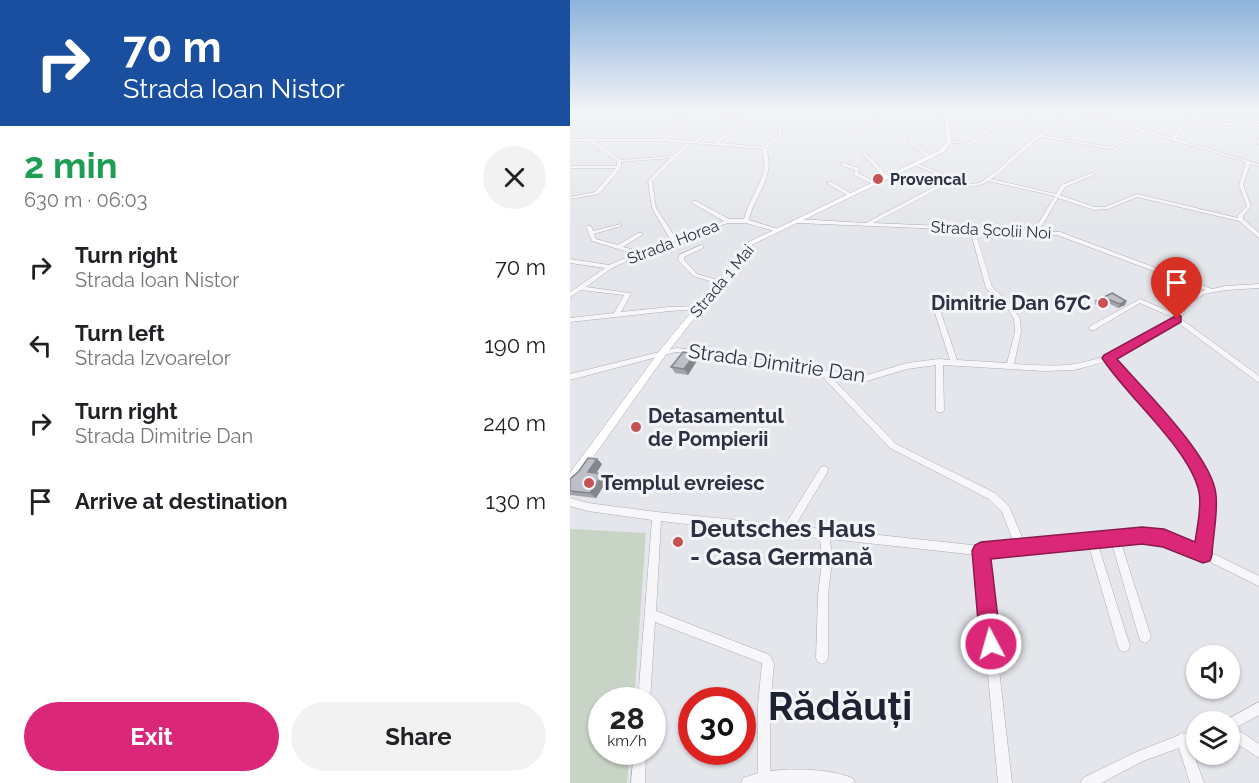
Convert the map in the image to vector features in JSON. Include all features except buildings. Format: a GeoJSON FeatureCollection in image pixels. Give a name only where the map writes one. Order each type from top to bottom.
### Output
{"type":"FeatureCollection","features":[{"type":"Feature","properties":{"kind":"main road","name":"Strada 1 Mai"},"geometry":{"type":"LineString","coordinates":[[570,481],[664,351],[751,243],[944,149]]}},
{"type":"Feature","properties":{"kind":"main road","name":"Strada 1 Mai"},"geometry":{"type":"LineString","coordinates":[[570,474],[582,464]]}},
{"type":"Feature","properties":{"kind":"street"},"geometry":{"type":"LineString","coordinates":[[600,149],[619,164]]}},
{"type":"Feature","properties":{"kind":"street"},"geometry":{"type":"LineString","coordinates":[[673,239],[654,208],[650,184],[652,177],[683,149]]}},
{"type":"Feature","properties":{"kind":"street"},"geometry":{"type":"LineString","coordinates":[[746,221],[749,206],[765,178],[768,160],[764,149]]}},
{"type":"Feature","properties":{"kind":"street"},"geometry":{"type":"LineString","coordinates":[[919,149],[930,157]]}},
{"type":"Feature","properties":{"kind":"street"},"geometry":{"type":"LineString","coordinates":[[916,164],[972,186],[989,180],[1024,149]]}},
{"type":"Feature","properties":{"kind":"street"},"geometry":{"type":"LineString","coordinates":[[1200,149],[1259,165]]}},
{"type":"Feature","properties":{"kind":"street"},"geometry":{"type":"LineString","coordinates":[[864,153],[887,178]]}},
{"type":"Feature","properties":{"kind":"street"},"geometry":{"type":"LineString","coordinates":[[570,167],[672,157]]}},
{"type":"Feature","properties":{"kind":"street"},"geometry":{"type":"LineString","coordinates":[[1241,220],[1241,214],[1249,206],[1241,185],[1248,162]]}},
{"type":"Feature","properties":{"kind":"street"},"geometry":{"type":"LineString","coordinates":[[570,198],[597,193],[619,164]]}},
{"type":"Feature","properties":{"kind":"street"},"geometry":{"type":"LineString","coordinates":[[843,164],[856,169],[856,174],[875,183]]}},
{"type":"Feature","properties":{"kind":"street"},"geometry":{"type":"LineString","coordinates":[[1036,231],[1063,186],[1092,174]]}},
{"type":"Feature","properties":{"kind":"street"},"geometry":{"type":"LineString","coordinates":[[866,225],[953,179]]}},
{"type":"Feature","properties":{"kind":"street"},"geometry":{"type":"LineString","coordinates":[[989,180],[1056,195],[1099,209],[1137,195],[1241,220],[1259,236]]}},
{"type":"Feature","properties":{"kind":"street"},"geometry":{"type":"LineString","coordinates":[[830,183],[851,195]]}},
{"type":"Feature","properties":{"kind":"street"},"geometry":{"type":"LineString","coordinates":[[694,202],[728,221]]}},
{"type":"Feature","properties":{"kind":"street","name":"Strada Horea"},"geometry":{"type":"LineString","coordinates":[[570,261],[610,267],[673,239],[728,221],[746,221],[776,231]]}},
{"type":"Feature","properties":{"kind":"street","name":"Strada Școlii Noi"},"geometry":{"type":"LineString","coordinates":[[797,221],[1062,234],[1211,290]]}},
{"type":"Feature","properties":{"kind":"street"},"geometry":{"type":"LineString","coordinates":[[619,225],[591,230],[594,240],[639,253]]}},
{"type":"Feature","properties":{"kind":"street"},"geometry":{"type":"LineString","coordinates":[[972,230],[989,288],[1009,306],[1017,319],[1016,343],[1010,365]]}},
{"type":"Feature","properties":{"kind":"street"},"geometry":{"type":"LineString","coordinates":[[619,247],[640,234]]}},
{"type":"Feature","properties":{"kind":"street"},"geometry":{"type":"LineString","coordinates":[[701,247],[681,256],[681,260],[695,276],[720,282]]}},
{"type":"Feature","properties":{"kind":"street"},"geometry":{"type":"LineString","coordinates":[[570,295],[610,267]]}},
{"type":"Feature","properties":{"kind":"street","name":"Strada Dimitrie Dan"},"geometry":{"type":"LineString","coordinates":[[570,377],[664,351],[683,350],[867,378],[907,366],[939,362],[1067,367],[1086,365],[1109,358],[1178,318],[1181,308],[1188,301],[1211,290],[1259,286]]}},
{"type":"Feature","properties":{"kind":"street"},"geometry":{"type":"LineString","coordinates":[[581,288],[628,294],[616,315]]}},
{"type":"Feature","properties":{"kind":"street"},"geometry":{"type":"LineString","coordinates":[[1092,328],[1140,301],[1178,318],[1259,380]]}},
{"type":"Feature","properties":{"kind":"street"},"geometry":{"type":"LineString","coordinates":[[936,307],[954,362]]}},
{"type":"Feature","properties":{"kind":"street"},"geometry":{"type":"LineString","coordinates":[[570,320],[699,308]]}},
{"type":"Feature","properties":{"kind":"street"},"geometry":{"type":"LineString","coordinates":[[1109,358],[1189,454],[1202,476],[1208,494],[1203,555]]}},
{"type":"Feature","properties":{"kind":"street"},"geometry":{"type":"LineString","coordinates":[[939,362],[940,410]]}},
{"type":"Feature","properties":{"kind":"street"},"geometry":{"type":"LineString","coordinates":[[823,373],[893,446],[992,496],[1006,509],[1021,548]]}},
{"type":"Feature","properties":{"kind":"street"},"geometry":{"type":"LineString","coordinates":[[787,531],[824,470]]}},
{"type":"Feature","properties":{"kind":"street"},"geometry":{"type":"LineString","coordinates":[[570,502],[588,507],[657,516],[981,551],[1142,535],[1164,538],[1259,581]]}},
{"type":"Feature","properties":{"kind":"street"},"geometry":{"type":"LineString","coordinates":[[570,510],[588,507]]}},
{"type":"Feature","properties":{"kind":"street"},"geometry":{"type":"LineString","coordinates":[[645,687],[657,516]]}},
{"type":"Feature","properties":{"kind":"street"},"geometry":{"type":"LineString","coordinates":[[822,658],[823,595],[827,561],[825,535]]}},
{"type":"Feature","properties":{"kind":"street"},"geometry":{"type":"LineString","coordinates":[[1115,538],[1145,637]]}},
{"type":"Feature","properties":{"kind":"street"},"geometry":{"type":"LineString","coordinates":[[1092,541],[1124,646]]}},
{"type":"Feature","properties":{"kind":"street"},"geometry":{"type":"LineString","coordinates":[[981,551],[1005,783]]}},
{"type":"Feature","properties":{"kind":"street"},"geometry":{"type":"LineString","coordinates":[[651,615],[766,660],[768,664],[764,705],[764,777]]}},
{"type":"Feature","properties":{"kind":"street"},"geometry":{"type":"LineString","coordinates":[[1240,718],[1259,708]]}},
{"type":"Feature","properties":{"kind":"street"},"geometry":{"type":"LineString","coordinates":[[1088,783],[1140,756],[1186,739]]}},
{"type":"Feature","properties":{"kind":"street"},"geometry":{"type":"LineString","coordinates":[[1240,739],[1259,752]]}},
{"type":"Feature","properties":{"kind":"street"},"geometry":{"type":"LineString","coordinates":[[1182,740],[1197,783]]}},
{"type":"Feature","properties":{"kind":"street"},"geometry":{"type":"LineString","coordinates":[[638,783],[639,765]]}},
{"type":"Feature","properties":{"kind":"street"},"geometry":{"type":"LineString","coordinates":[[748,783],[764,777],[784,776],[848,783]]}},
{"type":"Feature","properties":{"kind":"green space"},"geometry":{"type":"Polygon","coordinates":[[[570,529],[646,533],[635,687],[588,687],[588,765],[629,765],[627,783],[570,783],[570,529]]]}},
{"type":"Feature","properties":{"kind":"place","name":"Provencal"},"geometry":{"type":"Point","coordinates":[878,179]}},
{"type":"Feature","properties":{"kind":"place","name":"Dimitrie Dan 67C"},"geometry":{"type":"Point","coordinates":[1103,303]}},
{"type":"Feature","properties":{"kind":"place","name":"Detasamentul de Pompierii"},"geometry":{"type":"Point","coordinates":[636,427]}},
{"type":"Feature","properties":{"kind":"place","name":"Templul evreiesc"},"geometry":{"type":"Point","coordinates":[589,483]}},
{"type":"Feature","properties":{"kind":"place","name":"Deutsches Haus - Casa Germană"},"geometry":{"type":"Point","coordinates":[678,542]}},
{"type":"Feature","properties":{"kind":"district","name":"Rădăuți"},"geometry":{"type":"Point","coordinates":[840,706]}},
{"type":"Feature","properties":{"kind":"route"},"geometry":{"type":"LineString","coordinates":[[991,644],[981,551],[1142,535],[1164,538],[1187,546],[1203,555],[1208,494],[1202,476],[1189,454],[1109,358],[1177,319]]}}]}
